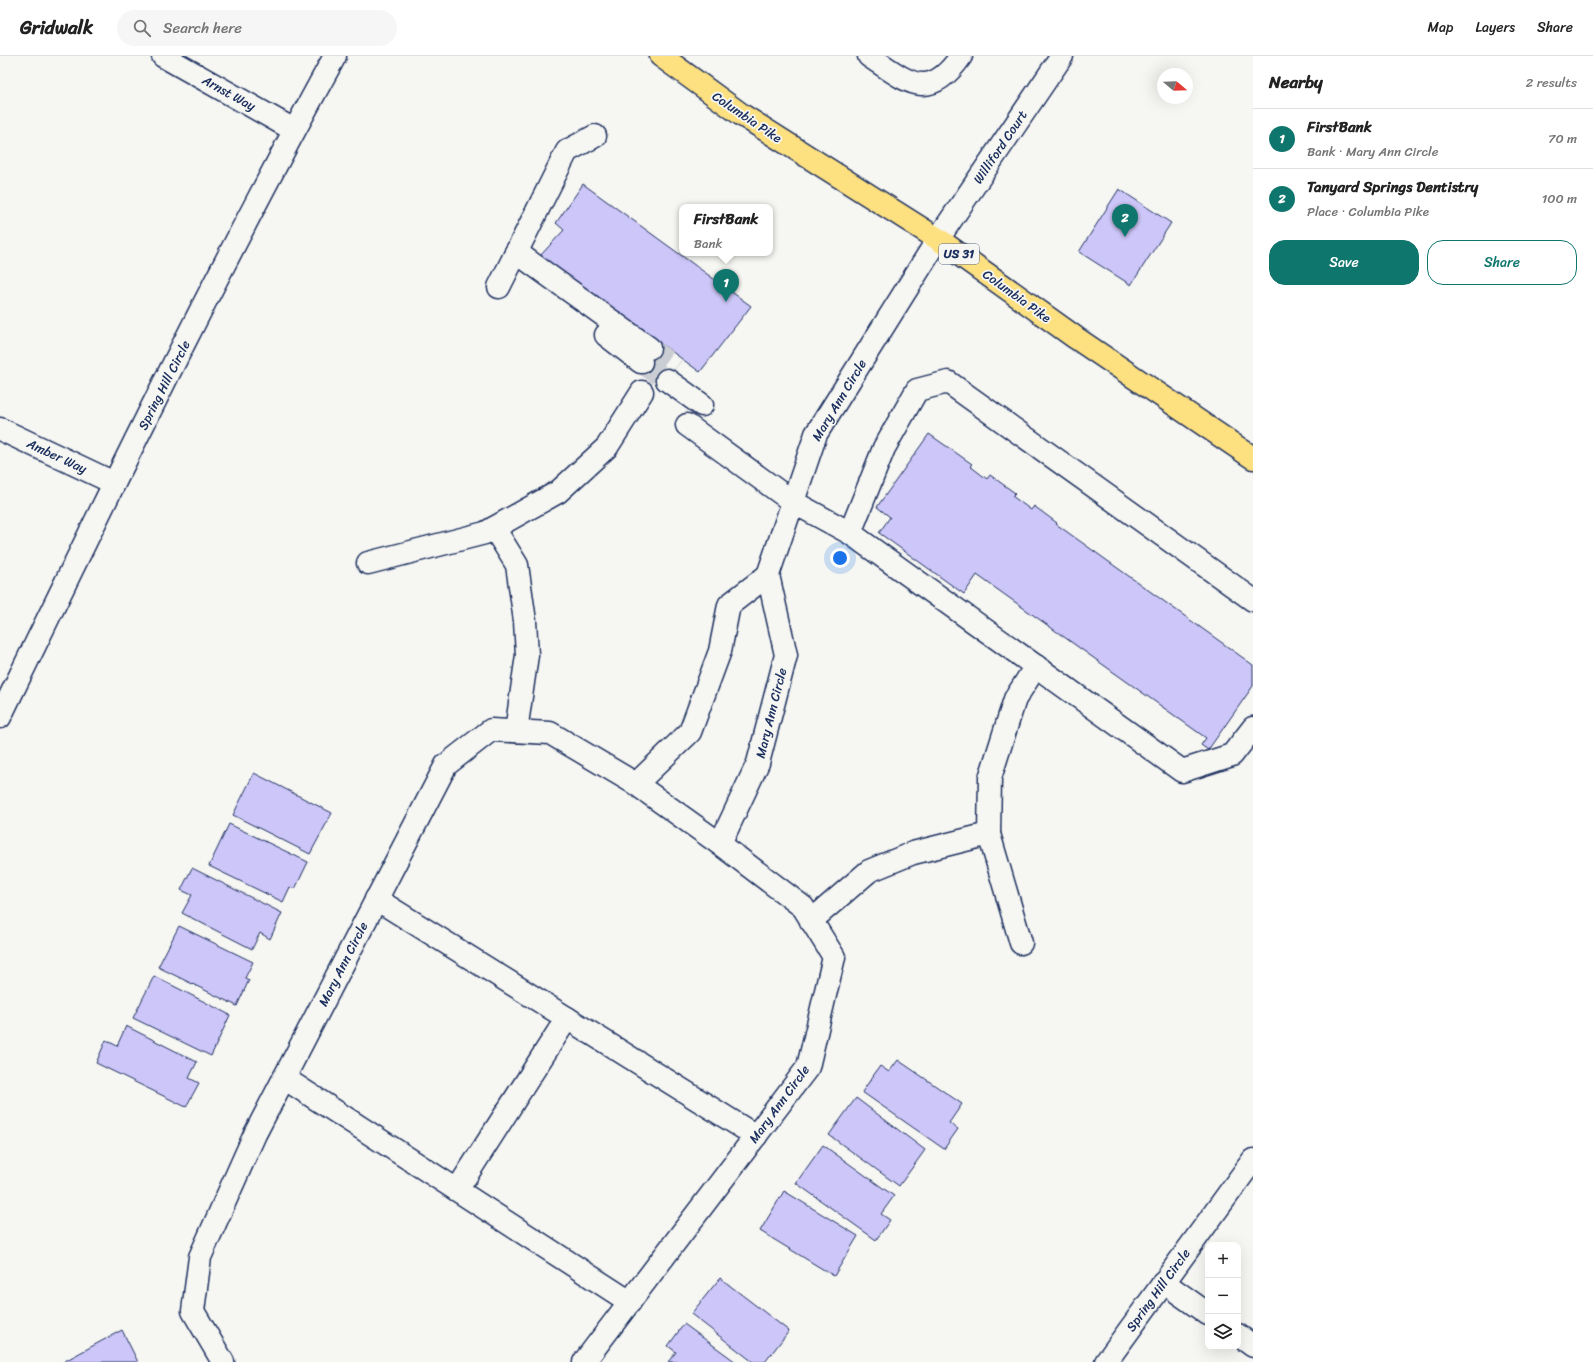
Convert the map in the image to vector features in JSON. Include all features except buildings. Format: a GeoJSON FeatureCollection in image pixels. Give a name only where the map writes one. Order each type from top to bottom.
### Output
{"type":"FeatureCollection","features":[{"type":"Feature","properties":{"kind":"main road","name":"Columbia Pike"},"geometry":{"type":"LineString","coordinates":[[661,56],[742,115],[938,238],[1076,338],[1253,458]]}},
{"type":"Feature","properties":{"kind":"street","name":"Arnst Way"},"geometry":{"type":"LineString","coordinates":[[163,56],[294,130]]}},
{"type":"Feature","properties":{"kind":"street","name":"Spring Hill Circle"},"geometry":{"type":"LineString","coordinates":[[0,717],[114,483],[294,130],[334,56]]}},
{"type":"Feature","properties":{"kind":"street"},"geometry":{"type":"LineString","coordinates":[[869,56],[911,83],[931,84],[952,69],[961,56]]}},
{"type":"Feature","properties":{"kind":"street","name":"Williford Court"},"geometry":{"type":"LineString","coordinates":[[938,238],[1062,56]]}},
{"type":"Feature","properties":{"kind":"street"},"geometry":{"type":"LineString","coordinates":[[498,287],[567,151],[595,136]]}},
{"type":"Feature","properties":{"kind":"street","name":"Mary Ann Circle"},"geometry":{"type":"LineString","coordinates":[[720,844],[758,763],[786,655],[768,575],[816,434],[938,238]]}},
{"type":"Feature","properties":{"kind":"street"},"geometry":{"type":"LineString","coordinates":[[513,258],[645,355]]}},
{"type":"Feature","properties":{"kind":"street"},"geometry":{"type":"LineString","coordinates":[[671,374],[706,399]]}},
{"type":"Feature","properties":{"kind":"street"},"geometry":{"type":"LineString","coordinates":[[850,533],[884,448],[917,390],[948,382],[1253,600]]}},
{"type":"Feature","properties":{"kind":"street"},"geometry":{"type":"LineString","coordinates":[[368,563],[485,533],[558,492],[606,446],[642,392]]}},
{"type":"Feature","properties":{"kind":"street"},"geometry":{"type":"LineString","coordinates":[[687,424],[793,502],[850,533],[1182,771],[1232,755],[1253,728]]}},
{"type":"Feature","properties":{"kind":"street","name":"Amber Way"},"geometry":{"type":"LineString","coordinates":[[0,429],[114,483]]}},
{"type":"Feature","properties":{"kind":"street"},"geometry":{"type":"LineString","coordinates":[[494,528],[517,565],[525,621],[527,655],[516,731]]}},
{"type":"Feature","properties":{"kind":"street"},"geometry":{"type":"LineString","coordinates":[[636,784],[690,732],[720,651],[728,605],[768,575]]}},
{"type":"Feature","properties":{"kind":"street"},"geometry":{"type":"LineString","coordinates":[[1021,943],[989,834],[990,778],[1015,699],[1036,666]]}},
{"type":"Feature","properties":{"kind":"street","name":"Mary Ann Circle"},"geometry":{"type":"LineString","coordinates":[[223,1362],[193,1311],[200,1257],[255,1134],[446,765],[492,730],[550,733],[636,784],[720,844],[803,907],[834,957],[808,1067],[584,1362]]}},
{"type":"Feature","properties":{"kind":"street"},"geometry":{"type":"LineString","coordinates":[[811,921],[869,871],[913,853],[989,834]]}},
{"type":"Feature","properties":{"kind":"street"},"geometry":{"type":"LineString","coordinates":[[376,898],[756,1136]]}},
{"type":"Feature","properties":{"kind":"street"},"geometry":{"type":"LineString","coordinates":[[457,1190],[567,1018]]}},
{"type":"Feature","properties":{"kind":"street"},"geometry":{"type":"LineString","coordinates":[[284,1078],[630,1302]]}},
{"type":"Feature","properties":{"kind":"street","name":"Spring Hill Circle"},"geometry":{"type":"LineString","coordinates":[[1106,1362],[1253,1160]]}},
{"type":"Feature","properties":{"kind":"street"},"geometry":{"type":"LineString","coordinates":[[1163,1282],[1205,1312]]}},
{"type":"Feature","properties":{"kind":"street"},"geometry":{"type":"LineString","coordinates":[[1241,1337],[1253,1346]]}},
{"type":"Feature","properties":{"kind":"tunnel"},"geometry":{"type":"LineString","coordinates":[[649,348],[676,368]]}},
{"type":"Feature","properties":{"kind":"tunnel"},"geometry":{"type":"LineString","coordinates":[[641,362],[667,380]]}},
{"type":"Feature","properties":{"kind":"place","name":"Tanyard Springs Dentistry"},"geometry":{"type":"Point","coordinates":[1125,237]}},
{"type":"Feature","properties":{"kind":"place","name":"FirstBank"},"geometry":{"type":"Point","coordinates":[726,302]}}]}
